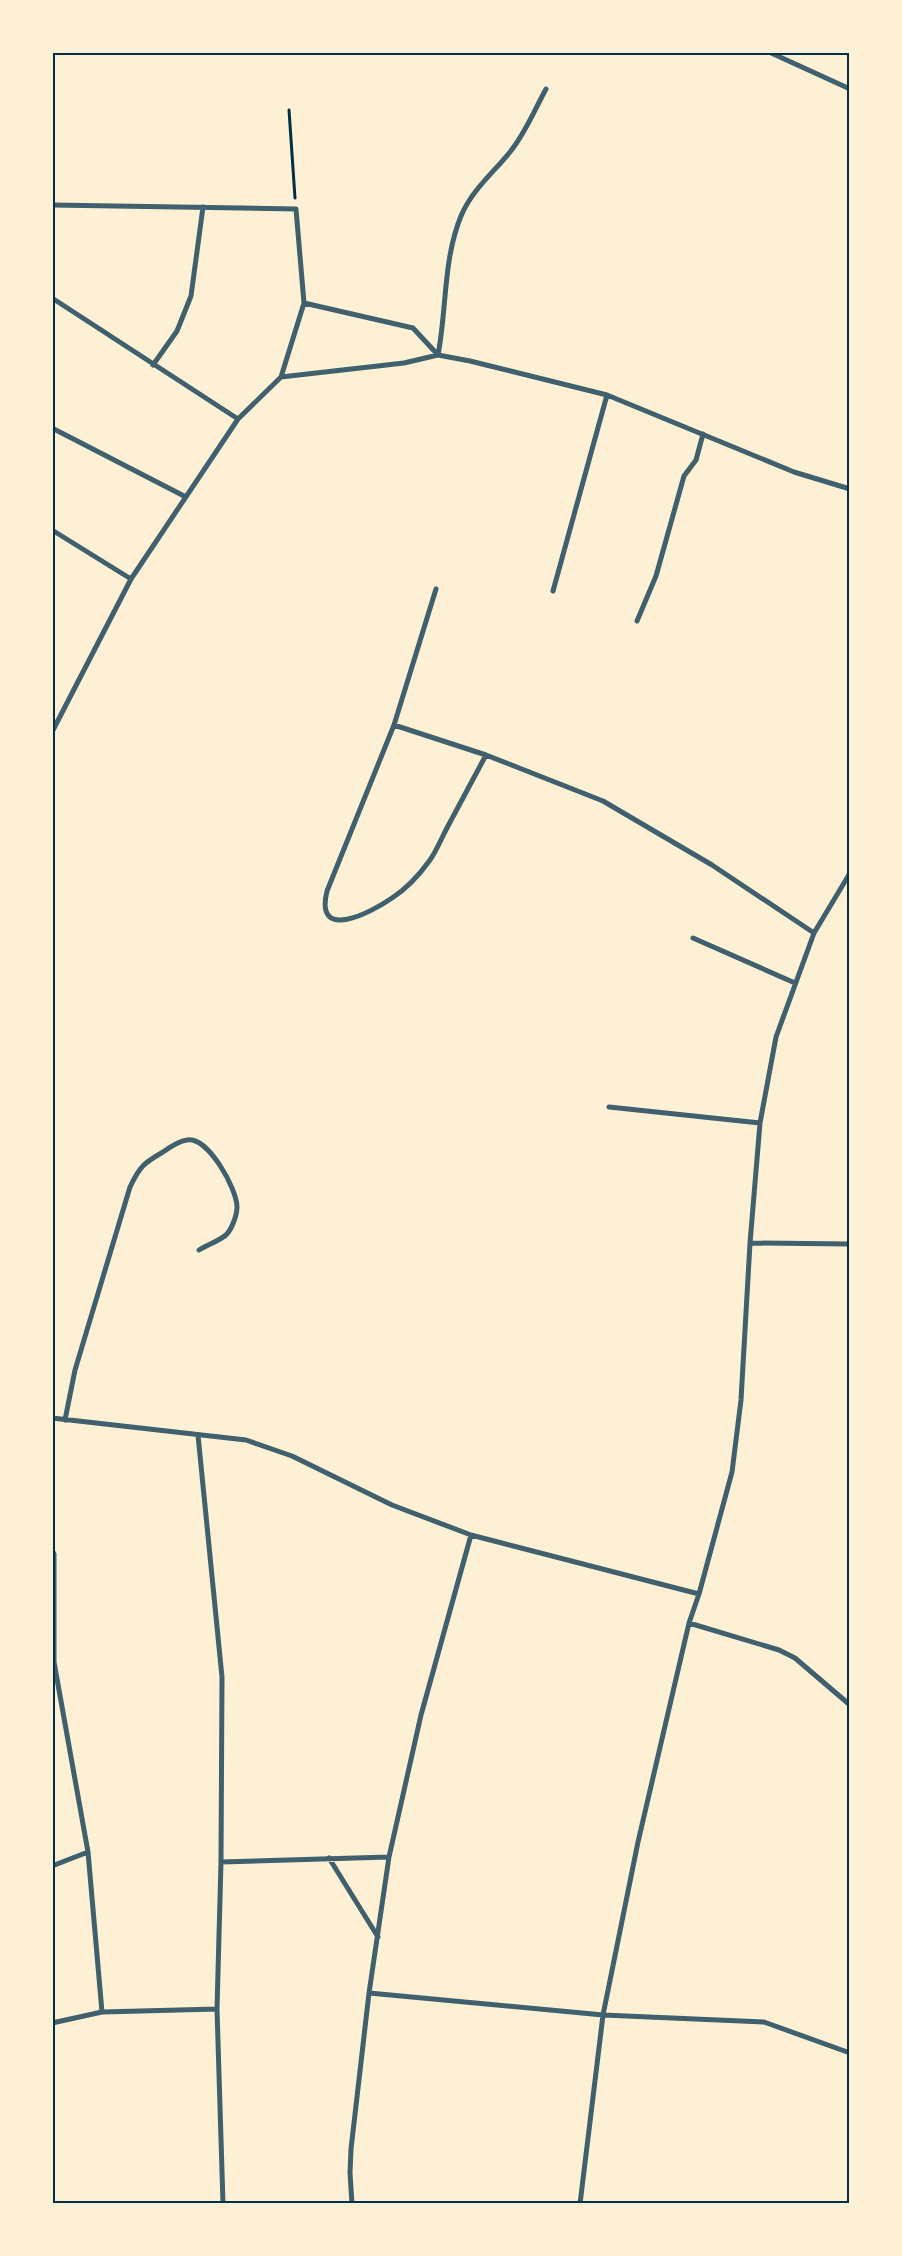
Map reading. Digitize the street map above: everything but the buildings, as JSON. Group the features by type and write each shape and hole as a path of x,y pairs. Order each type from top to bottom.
{"street":[{"path":"769,52 850,89"},
{"path":"438,355 446,277 461,216 474,192 511,151 546,89"},
{"path":"52,205 296,209 304,303 280,377 238,419 131,579 52,732"},
{"path":"153,365 177,331 190,296 203,207"},
{"path":"52,298 238,419"},
{"path":"304,303 413,328 438,355"},
{"path":"280,377 404,363 438,355 470,361 607,395 794,472 850,489"},
{"path":"553,591 607,395"},
{"path":"52,428 186,497"},
{"path":"637,621 656,576 684,476 696,460 703,434"},
{"path":"52,530 131,579"},
{"path":"436,589 394,725 327,890 325,908 329,916 336,920 346,921 357,917 393,898 411,882 430,860 486,755"},
{"path":"394,725 486,755 603,801 712,865 814,933"},
{"path":"580,2204 603,2015 638,1842 689,1623 699,1594 732,1472 741,1400 750,1243 760,1123 776,1038 814,933 850,873"},
{"path":"693,938 795,983"},
{"path":"609,1107 760,1123"},
{"path":"65,1420 75,1370 130,1187 138,1168 173,1146 188,1140 196,1141 206,1147 229,1181 237,1206 234,1222 226,1234 199,1250"},
{"path":"750,1243 850,1244"},
{"path":"52,1418 246,1440 292,1456 392,1505 471,1535 699,1594"},
{"path":"198,1436 222,1677 221,1862 216,2009 223,2204"},
{"path":"352,2204 351,2149 389,1857 421,1715 471,1535"},
{"path":"52,1550 54,1554 53,1663 88,1852 102,2012"},
{"path":"689,1623 779,1650 795,1658 850,1705"},
{"path":"52,1866 88,1852"},
{"path":"221,1862 389,1857"},
{"path":"329,1858 378,1937"},
{"path":"370,1993 603,2015 764,2022 850,2053"},
{"path":"52,2023 102,2012 216,2009"}],"path":[{"path":"288,110 296,209"}]}
